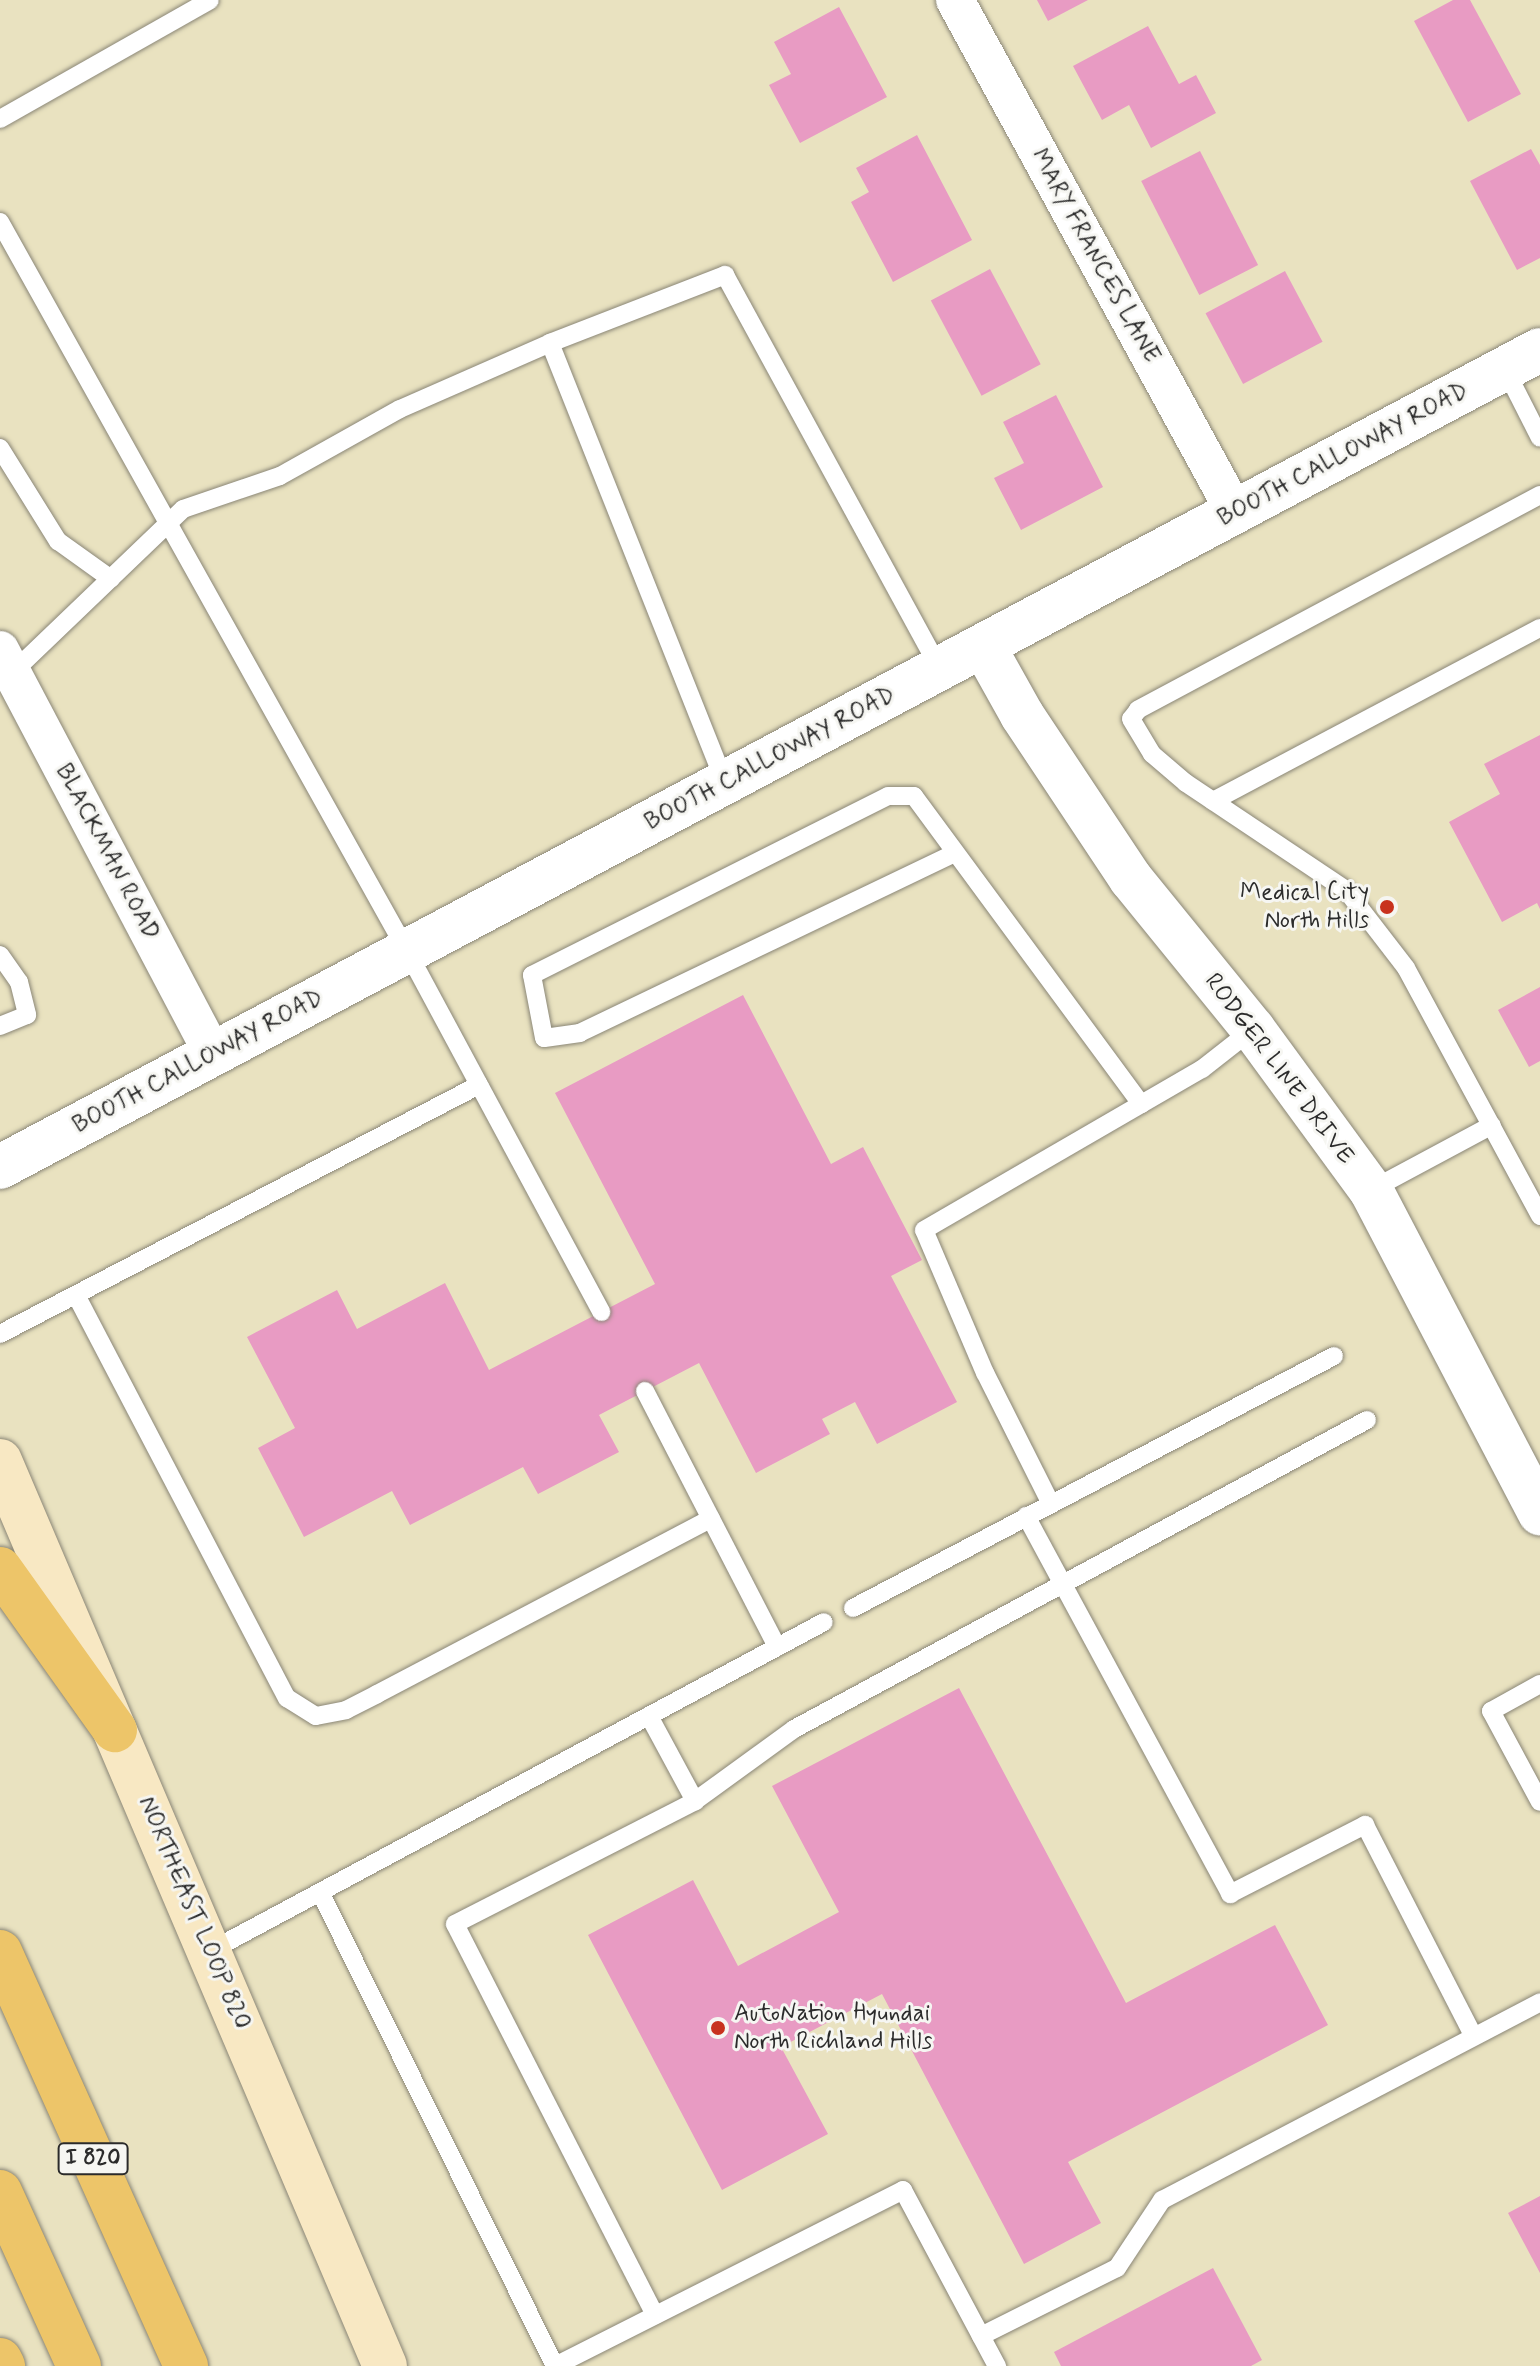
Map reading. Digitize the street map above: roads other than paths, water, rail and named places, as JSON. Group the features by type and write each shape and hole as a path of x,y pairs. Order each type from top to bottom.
{"highway":[{"path":"0,1569 115,1730"},
{"name":"I 820","path":"0,1952 186,2366"},
{"path":"0,2192 79,2366"},
{"path":"0,2360 3,2366"}],"main road":[{"name":"NORTHEAST LOOP 820","path":"0,1461 212,1950 385,2366"}],"street":[{"name":"MARY FRANCES LANE","path":"955,0 1235,512"},
{"name":"BOOTH CALLOWAY ROAD","path":"0,1167 1523,359"},
{"name":"RODGER LINE DRIVE","path":"984,647 1022,715 1131,879 1253,1029 1371,1190 1540,1513"},
{"name":"BLACKMAN ROAD","path":"6,661 213,1054"}],"lane":[{"path":"0,119 210,0"},
{"path":"0,222 407,951 601,1312"},
{"path":"6,661 111,579 183,509 280,476 400,409 550,343 725,275 940,669"},
{"path":"550,343 725,782"},
{"path":"1523,359 1540,438"},
{"path":"0,448 58,541 111,579"},
{"path":"1540,495 1138,710 1131,719 1152,754 1213,801 1346,890 1406,968 1540,1216"},
{"path":"1213,801 1540,628"},
{"path":"955,853 580,1033 544,1038 532,975 888,796 914,796 1141,1104"},
{"path":"0,955 19,982 27,1015 0,1026"},
{"path":"1050,1502 985,1373 924,1230 1202,1069 1253,1029"},
{"path":"0,1334 479,1085"},
{"path":"1371,1190 1492,1125"},
{"path":"76,1295 287,1698 316,1716 366,1699 711,1519"},
{"path":"853,1608 1050,1502 1334,1356"},
{"path":"645,1391 777,1647"},
{"path":"655,2315 455,1924 695,1801 794,1729 1062,1581 1367,1420"},
{"path":"1026,1516 1230,1894 1365,1825 1473,2035"},
{"path":"212,1950 824,1622"},
{"path":"1540,1684 1491,1711 1540,1802"},
{"path":"649,1716 695,1801"},
{"path":"320,1892 555,2366 903,2190 997,2366"},
{"path":"981,2336 1117,2268 1162,2200 1540,2002"}],"place":[{"name":"Medical City North Hills","path":"1387,907"},
{"name":"AutoNation Hyundai North Richland Hills","path":"718,2028"}]}
